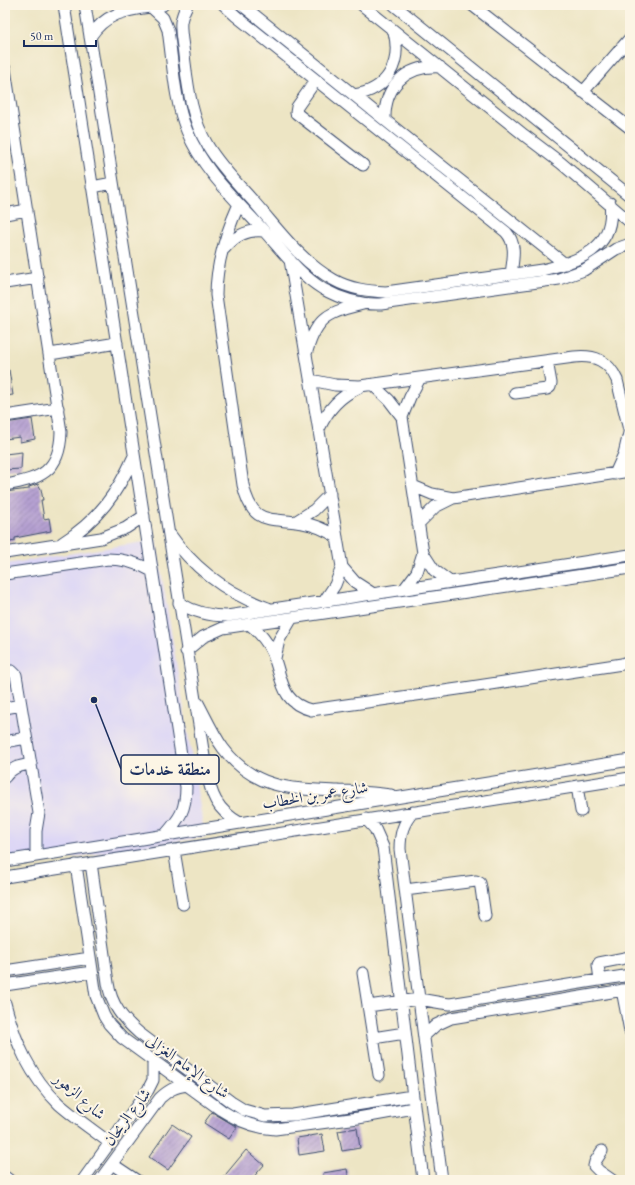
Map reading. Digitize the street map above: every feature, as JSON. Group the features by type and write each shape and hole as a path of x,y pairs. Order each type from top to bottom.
{"street":[{"path":"64,5 186,787 186,801 183,812 177,822 165,835"},
{"path":"85,5 186,651 206,769 212,796 229,818 240,823"},
{"path":"90,37 100,24 114,15 121,12 163,5"},
{"path":"187,5 182,18 181,29 188,88 193,111 207,145 230,175 304,258 320,272 334,280 350,287 370,291 386,292 542,270 565,264 586,255 597,246 610,222 610,203"},
{"path":"224,5 506,232 510,237 514,248 511,274"},
{"path":"242,5 565,264"},
{"path":"362,5 394,32 561,163 610,203 630,222"},
{"path":"394,5 571,150 630,196"},
{"path":"472,5 630,128"},
{"path":"151,7 163,18 168,30 178,100 187,131 196,152 221,184 299,270 322,288 344,298 366,304"},
{"path":"354,95 369,91 382,83 389,74 396,59 397,43 394,32"},
{"path":"583,92 630,38"},
{"path":"290,59 297,49"},
{"path":"385,120 386,105 391,90 402,78 412,72 424,68 440,67"},
{"path":"5,69 62,432 61,446 56,460 47,471 35,478 5,485"},
{"path":"316,80 297,106 296,113 363,165"},
{"path":"382,83 391,90"},
{"path":"561,163 571,150"},
{"path":"430,171 437,162"},
{"path":"221,184 230,175"},
{"path":"92,187 113,183"},
{"path":"239,204 230,225 222,251 217,276 216,304 246,498 256,514 265,518 274,521 313,525 337,537"},
{"path":"5,214 27,210"},
{"path":"222,251 241,234 251,231 264,231"},
{"path":"306,353 318,324 325,317 339,311 366,304 400,302 559,279 584,270 616,249 630,244"},
{"path":"290,260 342,567 355,582 372,594"},
{"path":"5,283 38,278"},
{"path":"399,290 400,302"},
{"path":"50,354 117,343"},
{"path":"311,380 335,385 373,385 547,360 590,356 603,361 613,371 617,380 629,433 624,454 615,474"},
{"path":"515,394 547,389 550,387 551,383 547,360"},
{"path":"402,417 420,378"},
{"path":"373,385 389,400 402,417 423,553 434,570 450,582"},
{"path":"319,429 335,403 360,386"},
{"path":"5,416 58,408"},
{"path":"59,545 78,532 99,514 119,486 134,456"},
{"path":"418,524 435,507 453,498 630,471"},
{"path":"413,486 432,494 453,498"},
{"path":"295,522 314,510 330,494"},
{"path":"5,553 101,538 114,534 144,516"},
{"path":"167,530 190,560 209,577 235,594 270,609"},
{"path":"405,588 416,572 423,553"},
{"path":"179,603 197,612 217,616 227,616 630,554"},
{"path":"5,574 108,559 120,559 131,562 152,571"},
{"path":"325,600 335,584 342,567"},
{"path":"186,651 203,637 224,628 626,568 630,577"},
{"path":"513,572 515,585"},
{"path":"275,658 279,640 292,618"},
{"path":"249,624 264,638 275,658 278,673 288,697 302,708 311,710 458,690 622,664 630,661"},
{"path":"5,672 12,671 16,675 31,764 39,813 36,831 36,856"},
{"path":"193,693 224,749 235,762 263,780 279,786 296,789 361,792 405,797"},
{"path":"5,708 21,705"},
{"path":"5,744 26,738"},
{"name":"شارع عمر بن الخطاب","path":"5,861 630,760"},
{"path":"5,777 16,767 31,764"},
{"name":"شارع عمر بن الخطاب","path":"5,877 630,778"},
{"path":"505,781 508,797"},
{"path":"577,786 581,810"},
{"path":"413,812 406,819 400,842 442,1180"},
{"path":"366,819 375,829 383,847 423,1180"},
{"path":"146,838 143,843 143,848 148,854"},
{"path":"115,843 119,846 122,853 118,859"},
{"path":"174,850 183,904"},
{"name":"شارع الإمام الغزالى","path":"91,863 108,983 111,996 117,1009 126,1021 139,1033 231,1102 251,1113 275,1116 294,1115 412,1096"},
{"name":"شارع الإمام الغزالى","path":"76,866 92,972 98,1001 109,1024 122,1038 221,1110 237,1120 255,1126 265,1128 286,1128 414,1108"},
{"path":"405,890 476,881 480,883 485,916"},
{"path":"5,971 90,958"},
{"path":"600,980 599,963 630,958"},
{"path":"5,985 92,972"},
{"path":"363,973 380,1075"},
{"path":"368,1006 419,999 450,1004 630,975"},
{"path":"424,1036 436,1024 451,1018 626,990 630,1031"},
{"path":"527,992 529,1005"},
{"name":"شارع الزهور","path":"5,1004 10,1023 20,1049 41,1084 66,1109 110,1143"},
{"path":"373,1038 405,1033"},
{"name":"شارع الريحان","path":"83,1180 151,1085 154,1074 153,1061"},
{"name":"شارع الريحان","path":"100,1180 160,1098 174,1088 187,1085"},
{"path":"602,1151 594,1166 612,1180"},
{"path":"112,1164 136,1180"},
{"path":"5,1177 9,1180"}],"shaded area":[{"path":"156,540 205,837 5,868 5,564"}],"building":[{"path":"5,370 9,370 13,395 5,396"},
{"path":"32,419 35,439 20,442 20,437 5,439 5,423"},
{"path":"22,452 21,469 5,470 5,454"},
{"path":"38,484 41,489 43,500 41,500 44,519 49,518 51,531 15,538 15,541 5,543 5,492 29,489 29,487"},
{"path":"212,1112 237,1127 229,1139 204,1123"},
{"path":"172,1124 191,1137 168,1170 149,1157"},
{"path":"357,1128 360,1148 342,1151 338,1131"},
{"path":"322,1134 325,1151 299,1155 297,1138"},
{"path":"246,1150 264,1165 251,1180 221,1180"},
{"path":"347,1169 349,1180 324,1180 323,1173"}],"place":[{"name":"منطقة خدمات","path":"94,700"}]}
